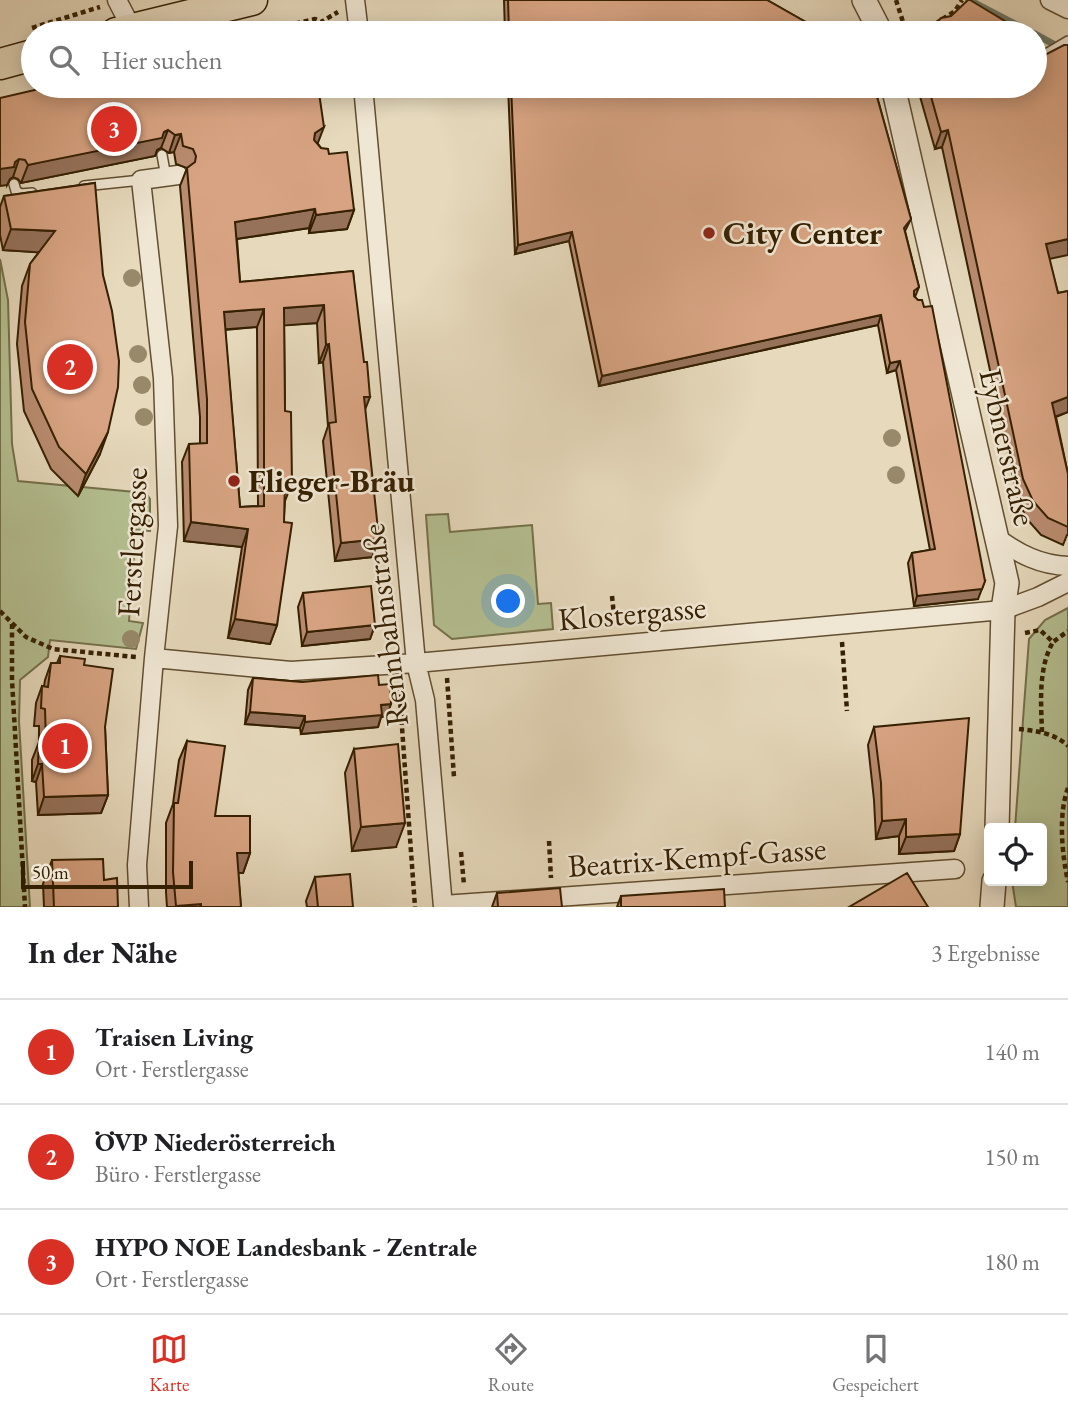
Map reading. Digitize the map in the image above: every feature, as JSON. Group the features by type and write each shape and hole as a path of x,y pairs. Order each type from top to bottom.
{"main road":[{"path":"165,21 252,0"},
{"path":"0,64 21,48"}],"street":[{"path":"355,0 358,21"},
{"path":"864,0 875,21"},
{"path":"1050,0 1068,9"},
{"path":"117,1 122,21"},
{"name":"Rennbahnstraße","path":"363,98 362,150 407,663 425,700 443,906"},
{"name":"Eybnerstraße","path":"895,98 935,299 1007,583 1003,610 997,823"},
{"path":"141,180 172,176"},
{"name":"Ferstlergasse","path":"139,907 137,865 168,526 163,378 141,180"},
{"path":"997,538 1023,556 1052,566 1068,566"},
{"name":"Klostergasse","path":"154,658 291,671 446,660 1003,610 1068,582"},
{"name":"Beatrix-Kempf-Gasse","path":"443,906 955,869"},
{"path":"992,907 993,886"}],"lane":[{"path":"1047,53 1068,41"},
{"path":"162,155 172,176"},
{"path":"70,188 141,180"},
{"path":"14,184 16,191 21,194 39,192"}],"path":[{"path":"895,0 902,21"},
{"path":"940,21 955,11 962,0"},
{"path":"75,21 117,1"},
{"path":"306,21 315,19"},
{"path":"612,596 617,644"},
{"path":"0,611 26,637 53,649 154,658"},
{"path":"12,624 12,680 25,907"},
{"path":"841,624 847,711"},
{"path":"1003,636 1040,631 1053,642"},
{"path":"1042,732 1045,656 1053,642 1068,631"},
{"path":"446,660 454,780"},
{"path":"407,663 415,907"},
{"path":"1000,728 1042,732 1063,740 1068,746"},
{"path":"1068,788 1065,797 1062,854 1068,882"},
{"path":"548,841 552,897"},
{"path":"460,849 466,904"}],"green space":[{"path":"0,259 8,300 12,444 18,481 146,493 150,499 150,531 136,530 129,621 143,623 136,649 50,640 48,657 20,680 19,721 30,907 0,907"},
{"path":"448,514 450,532 532,525 538,604 551,603 553,629 452,639 434,625 426,515"},
{"path":"1068,608 1068,907 1016,907 1013,886 1047,886 1047,823 1015,823 1029,639 1045,620"}],"building":[{"path":"508,0 767,0 804,21 509,21"},
{"path":"970,0 1005,21 938,21 951,16"},
{"path":"1068,45 1068,239 1046,244 1058,293 1068,291 1068,397 1052,403 1068,474 1068,527 1048,518 1033,501 1023,479 948,130 941,132 931,98 1047,98 1047,54"},
{"path":"21,93 21,98 320,98 324,127 315,133 314,140 321,148 328,149 329,154 347,152 354,210 316,215 315,209 235,222 240,282 353,271 364,362 367,362 370,397 364,397 379,539 341,543 329,423 336,422 324,305 284,308 285,411 291,412 292,483 285,482 284,522 292,523 277,625 235,619 248,529 191,522 189,444 207,443 207,399 187,168 195,162 193,149 183,146 181,134 175,135 168,130 162,138 28,165 25,160 19,159 14,167 0,169 0,98","holes":["264,309 264,506 240,507 224,312"]},
{"name":"City Center","path":"512,98 877,98 911,219 904,228 919,287 914,291 914,296 922,300 924,307 932,306 985,581 982,589 917,596 912,553 935,549 900,361 890,363 881,315 602,376 572,232 518,245"},
{"path":"95,183 103,275 112,311 119,361 118,387 108,432 86,474 59,447 32,389 25,322 30,264 55,231 11,229 4,196"},
{"path":"371,586 375,625 307,632 303,593"},
{"path":"60,656 85,659 84,665 113,669 105,727 108,795 44,797 42,764 38,764 39,742 46,742 45,709 41,708 42,686 48,687 51,663 60,663"},
{"path":"378,675 379,685 390,684 391,704 381,705 382,715 305,722 305,716 250,712 253,678 302,682"},
{"path":"969,718 960,834 906,837 906,819 882,821 881,783 874,727"},
{"path":"187,741 225,746 215,816 250,816 250,853 237,853 241,907 201,907 201,904 176,906 173,872 174,803 178,803"},
{"path":"398,744 405,823 361,827 354,749"},
{"path":"103,859 104,880 117,878 118,907 54,907 52,860"},
{"path":"907,873 928,907 849,907"},
{"path":"350,874 353,907 318,907 315,877"},
{"path":"560,888 562,907 498,907 497,893"},
{"path":"724,889 725,907 621,907 621,896"}],"waterway":[{"path":"969,0 1009,21"},
{"path":"1047,41 1068,52"}],"place":[{"name":"HYPO NOE Landesbank - Zentrale","path":"114,129"},
{"name":"City Center","path":"709,233"},
{"name":"ÖVP Niederösterreich","path":"70,367"},
{"name":"Flieger-Bräu","path":"234,481"},
{"name":"Traisen Living","path":"65,746"}]}
